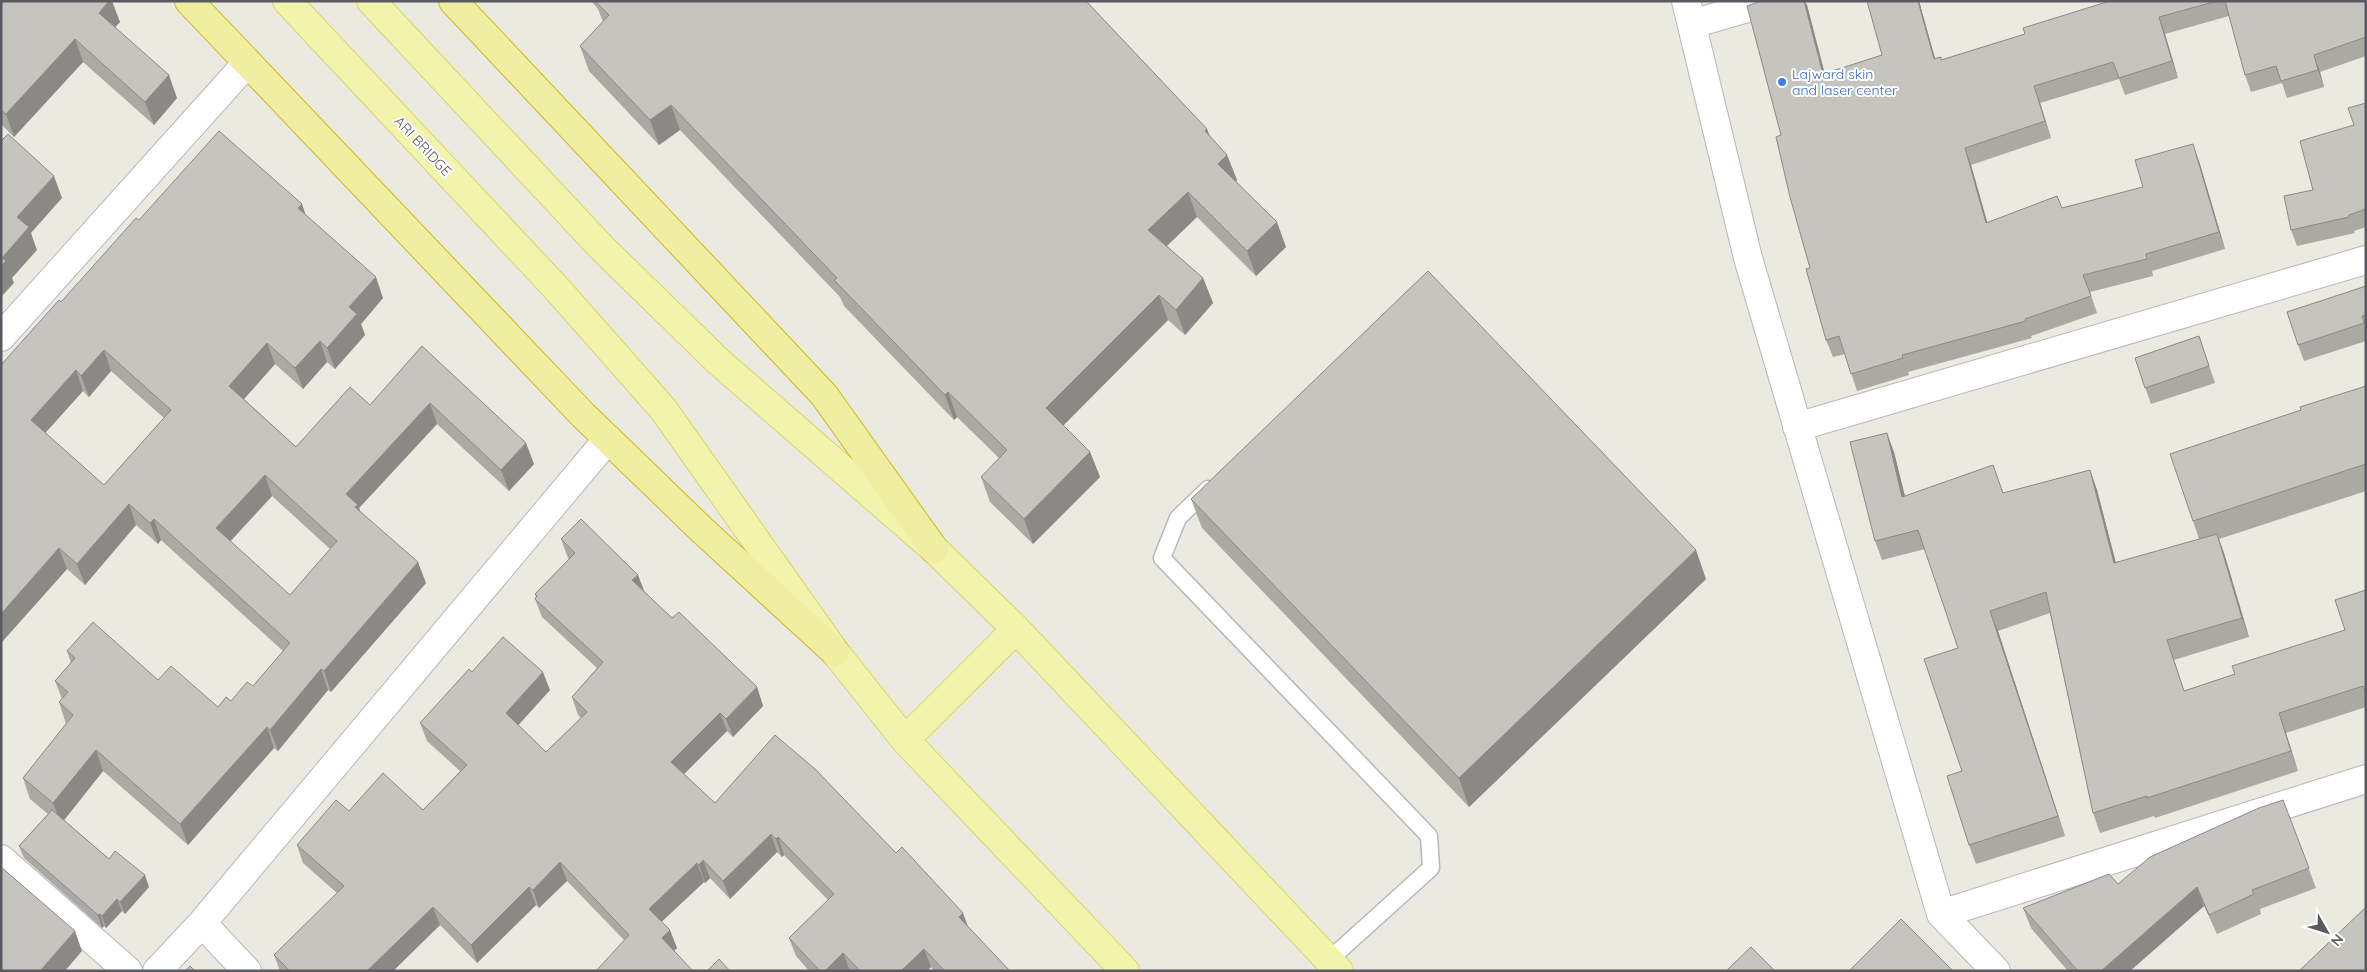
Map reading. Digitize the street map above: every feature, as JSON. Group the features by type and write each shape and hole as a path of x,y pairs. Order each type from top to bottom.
{"highway":[{"path":"189,1 608,439 702,530 835,652"},
{"path":"453,1 824,395 934,549"}],"main road":[{"name":"ARI BRIDGE","path":"287,1 558,290 663,409 835,652 905,740 1125,971"},
{"path":"371,1 602,248 719,362 934,549 1016,629 1334,966"},
{"path":"905,740 1016,629"}],"street":[{"path":"1771,1 1689,13 1748,258 1941,914 1996,971"},
{"path":"1,337 247,63"},
{"path":"1797,428 2366,260"},
{"path":"157,971 202,923 608,439"},
{"path":"1941,914 2366,779"},
{"path":"1,859 128,971"},
{"path":"202,923 247,971"}],"lane":[{"path":"1220,477 1178,518 1162,558 1429,836 1431,868 1334,966"}],"building":[{"path":"1,1 109,1 99,13 169,75 145,102 75,39 6,114 1,110"},
{"path":"597,1 1086,1 1207,129 1205,131 1227,155 1218,164 1277,222 1247,251 1188,192 1148,230 1203,278 1176,310 1159,295 1046,408 1090,452 1024,519 981,477 1007,450 948,392 945,395 834,280 837,278 671,105 650,120 580,46 609,15"},
{"path":"1761,1 1804,1 1823,74 1882,55 1867,1 1918,1 1934,59 1941,57 1941,60 2025,34 2023,28 2110,1 2217,1 2159,17 2172,61 2119,78 2113,62 2034,86 2045,121 1965,148 1986,223 2057,196 2062,208 2143,187 2135,160 2193,144 2219,232 2146,254 2147,259 2083,275 2091,296 2025,319 2026,321 1902,355 1903,358 1851,374 1839,336 1826,340 1806,269 1810,268 1790,197 1776,137 1781,135 1747,6"},
{"path":"2225,1 2366,1 2366,37 2314,55 2318,70 2281,81 2276,66 2245,75"},
{"path":"2366,103 2366,209 2349,215 2349,217 2291,230 2284,196 2313,190 2300,141 2354,125 2348,108"},
{"path":"219,131 302,204 298,208 376,277 349,307 357,314 327,348 320,341 295,368 267,343 229,386 296,447 350,387 370,405 422,346 526,443 501,470 430,403 346,494 358,505 355,507 418,562 324,671 321,669 270,730 267,727 180,824 96,750 53,803 23,778 73,715 59,702 68,692 55,681 75,658 67,651 93,622 158,680 171,666 218,707 226,697 231,701 247,682 253,686 290,643 154,519 150,523 129,504 77,564 59,548 1,614 1,365 59,300 61,302 136,218 139,220","holes":["104,350 171,410 104,485 31,420 76,370 81,376","265,475 337,541 290,595 216,528"]},
{"path":"8,134 54,176 17,217 29,227 2,258 6,261 1,266 1,141"},
{"path":"1428,271 1696,550 1459,778 1191,499"},
{"path":"2366,286 2366,315 2362,316 2364,323 2298,345 2287,312"},
{"path":"2199,336 2209,366 2145,388 2135,358"},
{"path":"2366,386 2366,464 2193,521 2170,454 2301,410 2300,407"},
{"path":"1887,433 1902,497 1993,465 2003,493 2090,470 2114,563 2217,534 2242,618 2167,640 2184,691 2235,674 2232,666 2345,630 2335,600 2366,590 2366,694 2363,686 2279,713 2291,751 2147,798 2147,796 2093,813 2046,592 1990,611 2058,816 1969,845 1947,776 1962,771 1924,659 1958,648 1918,530 1875,541 1850,442"},
{"path":"581,519 638,575 632,580 672,618 679,612 757,687 726,719 720,713 671,762 715,803 775,735 815,769 896,853 902,847 963,913 959,917 1010,971 945,971 924,949 901,971 860,971 843,953 825,971 820,971 789,938 834,894 778,837 776,839 771,834 723,881 703,860 699,865 697,863 649,909 670,930 662,938 693,971 596,971 629,935 560,862 533,890 529,887 471,945 433,907 367,971 290,971 274,955 344,886 297,845 336,800 349,811 383,773 423,810 467,765 420,723 469,669 472,672 503,637 543,672 506,713 546,752 587,712 572,697 603,662 535,599 537,596 535,594 575,553 561,539"},
{"path":"2283,800 2309,868 2252,890 2254,894 2209,915 2197,887 2101,971 2078,971 2023,908 2109,874 2118,884 2150,857 2259,808"},
{"path":"52,810 109,859 115,851 145,875 120,902 117,899 102,916 98,915 19,846"},
{"path":"1,867 75,931 40,971 1,971"},
{"path":"2366,907 2366,971 2299,971"},
{"path":"1901,919 1953,971 1849,971"},
{"path":"1751,947 1775,971 1726,971"},
{"path":"719,959 730,971 707,971"},
{"path":"190,966 195,971 185,971"}],"place":[{"name":"Lajward skin and laser center","path":"1782,82"}]}
